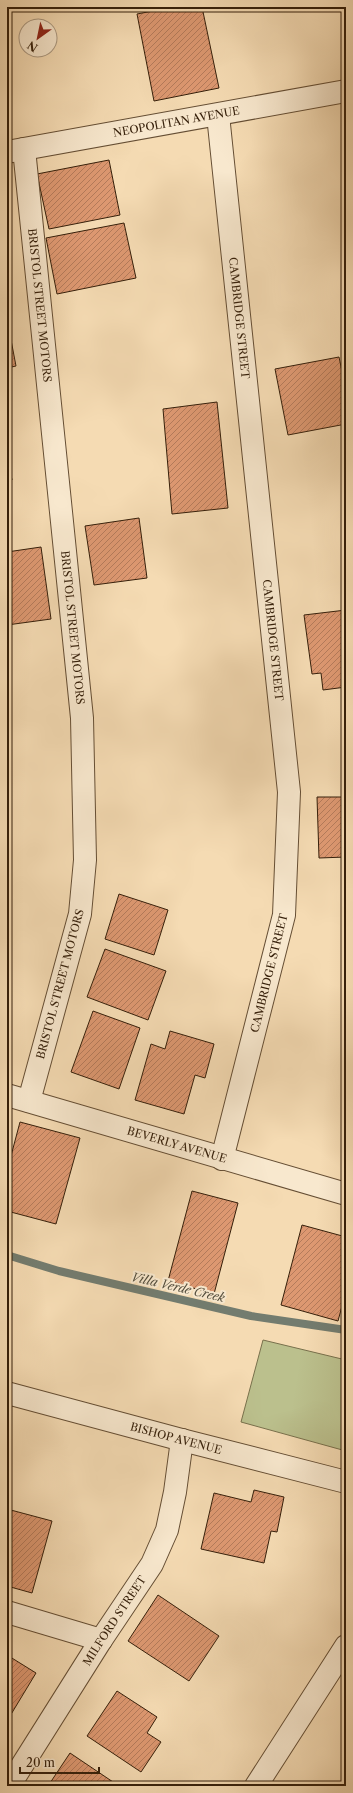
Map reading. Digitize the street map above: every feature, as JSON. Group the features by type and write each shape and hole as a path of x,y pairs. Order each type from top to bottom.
{"street":[{"name":"NEOPOLITAN AVENUE","path":"16,151 346,91"},
{"name":"CAMBRIDGE STREET","path":"218,115 289,792 284,916 222,1159"},
{"name":"BRISTOL STREET MOTORS","path":"16,151 82,718 85,860 80,914 28,1102"},
{"name":"BEVERLY AVENUE","path":"7,1095 346,1194"},
{"name":"BISHOP AVENUE","path":"7,1393 346,1482"},
{"name":"MILFORD STREET","path":"9,1786 101,1640 152,1564 167,1530 176,1492 182,1440"},
{"path":"7,1612 101,1640"},
{"path":"256,1786 343,1659"}],"green space":[{"path":"263,1340 346,1360 346,1451 241,1422"}],"building":[{"path":"174,7 202,7 219,88 154,101 137,14"},
{"path":"109,160 120,215 49,229 37,174"},
{"path":"124,223 136,278 57,294 46,238"},
{"path":"7,319 16,366 7,368"},
{"path":"339,357 346,391 346,424 288,435 275,369"},
{"path":"217,402 228,508 172,514 163,409"},
{"path":"7,454 12,480 7,481"},
{"path":"139,518 147,578 94,585 85,526"},
{"path":"41,547 51,619 7,625 7,552"},
{"path":"346,610 346,687 323,690 321,673 312,674 304,615"},
{"path":"317,797 346,797 346,857 319,858"},
{"path":"119,894 168,910 154,955 105,939"},
{"path":"105,949 166,971 148,1020 87,997"},
{"path":"93,1011 140,1028 119,1089 71,1072"},
{"path":"170,1031 214,1044 205,1078 195,1075 184,1114 135,1100 151,1044 165,1049"},
{"path":"20,1122 80,1138 56,1224 7,1211 7,1171"},
{"path":"192,1191 238,1203 214,1294 168,1281"},
{"path":"302,1225 346,1237 346,1291 338,1321 281,1305"},
{"path":"254,1490 284,1497 277,1532 271,1531 264,1563 201,1549 214,1493 251,1502"},
{"path":"7,1509 52,1521 32,1593 7,1586"},
{"path":"158,1595 219,1636 189,1681 128,1641"},
{"path":"7,1655 36,1673 7,1721"},
{"path":"117,1691 157,1717 147,1733 161,1742 141,1772 87,1736"},
{"path":"70,1753 119,1786 48,1786"}],"waterway":[{"name":"Villa Verde Creek","path":"7,1255 59,1271 251,1316 346,1330"}]}
